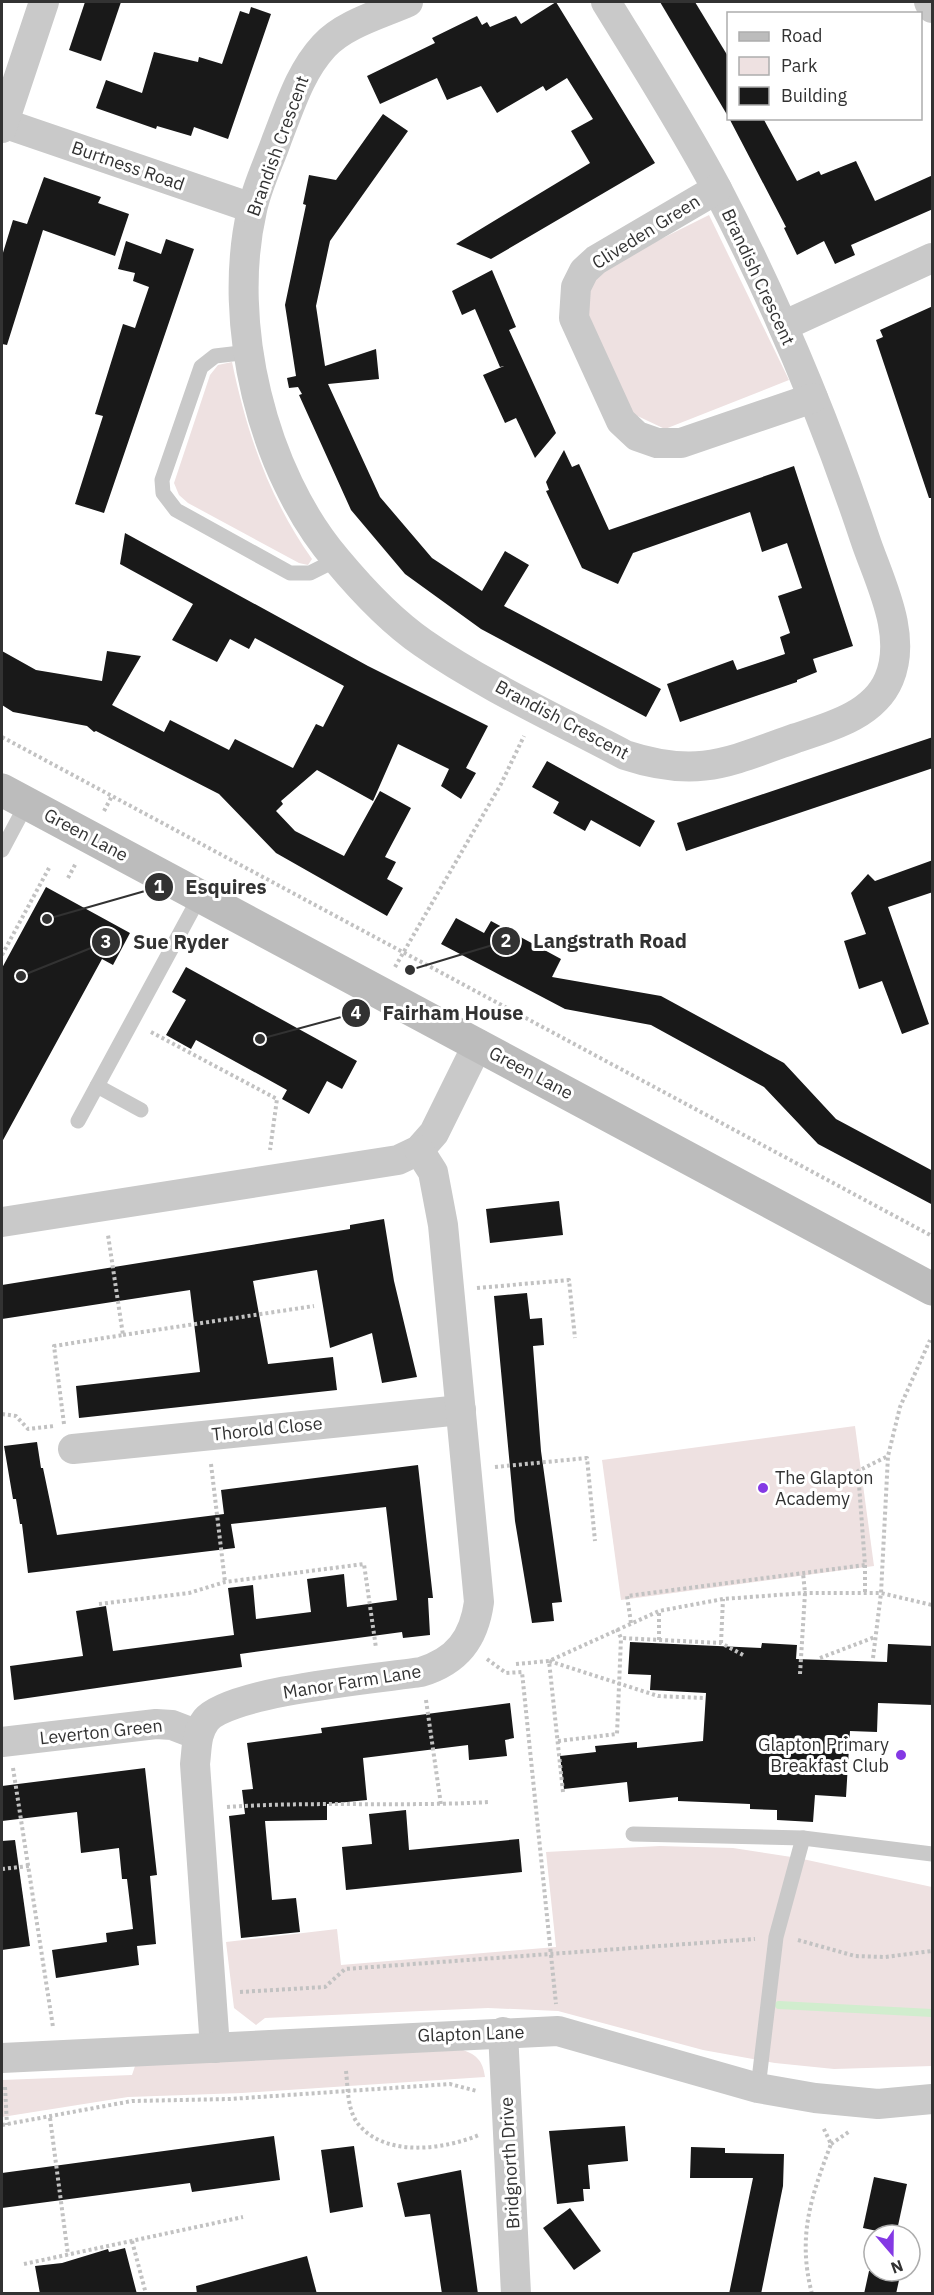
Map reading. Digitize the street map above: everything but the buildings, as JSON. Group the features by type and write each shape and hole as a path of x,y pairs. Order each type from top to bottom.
{"street":[{"path":"2,126 44,2"},
{"name":"Brandish Crescent","path":"408,2 349,28 326,44 307,66 252,208 246,245 245,272 249,352 260,410 279,464 296,503 336,560 372,597 423,643 625,755 657,766 686,768 718,765 842,723 872,703 889,680 896,649 892,620 835,450 783,326 717,189 606,2"},
{"path":"929,2 933,8"},
{"name":"Burtness Road","path":"2,126 252,208"},
{"name":"Cliveden Green","path":"717,189 596,260 584,271 576,287 574,318 621,421 637,436 657,443 681,443 813,398"},
{"path":"783,326 933,258"},
{"name":"Green Lane","path":"14,796 933,1289"},
{"path":"2,1222 398,1160 419,1150 434,1133 478,1044"},
{"name":"Manor Farm Lane","path":"198,1735 208,1718 230,1707 286,1691 422,1672 454,1657 466,1644 477,1618 479,1602 443,1225 433,1172 419,1150"},
{"name":"Thorold Close","path":"68,1437 207,1435 461,1410"},
{"name":"Leverton Green","path":"3,1742 156,1724 172,1725 198,1735"},
{"path":"198,1735 195,1764 215,2048"},
{"name":"Glapton Lane","path":"2,2058 558,2031 758,2088 815,2098 878,2104 933,2099"},
{"name":"Bridgnorth Drive","path":"503,2032 516,2294"}],"lane":[{"path":"249,352 215,356 201,367 162,480 163,493 176,510 290,573 310,573 336,560"},
{"path":"2,850 14,796"},
{"path":"78,1121 200,896"},
{"path":"97,1086 141,1110"},
{"path":"633,1834 802,1838 933,1854"},
{"path":"758,2088 776,1937 802,1838"}],"path":[{"path":"380,993 501,784 537,708"},
{"path":"2,737 933,1236"},
{"path":"2,955 50,868"},
{"path":"132,1022 277,1099 267,1181"},
{"path":"104,1206 123,1335"},
{"path":"450,1291 569,1280 575,1338"},
{"path":"2,1414 16,1416 28,1429 68,1437 54,1346 314,1306"},
{"path":"873,1658 881,1593 888,1456 900,1407 930,1340"},
{"path":"207,1435 225,1582"},
{"path":"865,1593 858,1472 888,1456"},
{"path":"467,1470 587,1458 595,1541"},
{"path":"99,1604 189,1593 225,1582 364,1564 381,1678"},
{"path":"631,1623 627,1596 865,1565"},
{"path":"800,1674 805,1593 803,1573"},
{"path":"516,1664 549,1661 659,1611 723,1599 805,1593 881,1593 933,1605"},
{"path":"722,1643 723,1599"},
{"path":"659,1611 659,1640"},
{"path":"558,1741 617,1734 621,1638 616,1629"},
{"path":"820,1658 875,1637"},
{"path":"621,1638 722,1643 745,1656"},
{"path":"466,1644 506,1673 522,1672 558,2031"},
{"path":"549,1661 658,1696 703,1698"},
{"path":"549,1661 563,1792"},
{"path":"422,1672 441,1805"},
{"path":"3,1742 11,1756 58,2055"},
{"path":"198,1809 262,1804 441,1805 490,1802"},
{"path":"2,1869 29,1866"},
{"path":"212,1994 326,1987 345,1969 786,1936 855,1956 885,1957 933,1951"},
{"path":"342,2040 351,2107 358,2125 371,2135 417,2149 446,2146 488,2132 508,2130"},
{"path":"2,2058 4,2125 132,2101 230,2099 450,2084 507,2099"},
{"path":"812,2294 805,2244 811,2198 831,2144 814,2108 815,2098"},
{"path":"50,2118 68,2255"},
{"path":"24,2264 243,2217"},
{"path":"132,2241 146,2294"}],"green space":[{"path":"709,215 789,380 665,429 629,412 576,308 593,273"},
{"path":"232,362 245,415 262,465 283,513 312,559 308,565 299,563 188,503 179,495 174,483 210,375 218,365"},
{"path":"855,1426 874,1566 621,1600 602,1460"},
{"path":"660,1846 733,1848 798,1858 932,1887 932,2066 834,2069 775,2063 703,2050 558,2011 488,2008 265,2018 256,2025 234,2008 226,1942 337,1929 341,1965 556,1947 546,1852"},
{"path":"463,2050 479,2059 485,2077 242,2093 128,2097 2,2117 2,2080 132,2075 136,2063"}],"waterway":[{"path":"779,2005 932,2013"}],"place":[{"name":"Esquires","path":"47,919"},
{"name":"Langstrath Road","path":"410,970"},
{"name":"Sue Ryder","path":"21,976"},
{"name":"Fairham House","path":"260,1039"},
{"name":"The Glapton Academy","path":"763,1488"},
{"name":"Glapton Primary Breakfast Club","path":"901,1755"}]}
